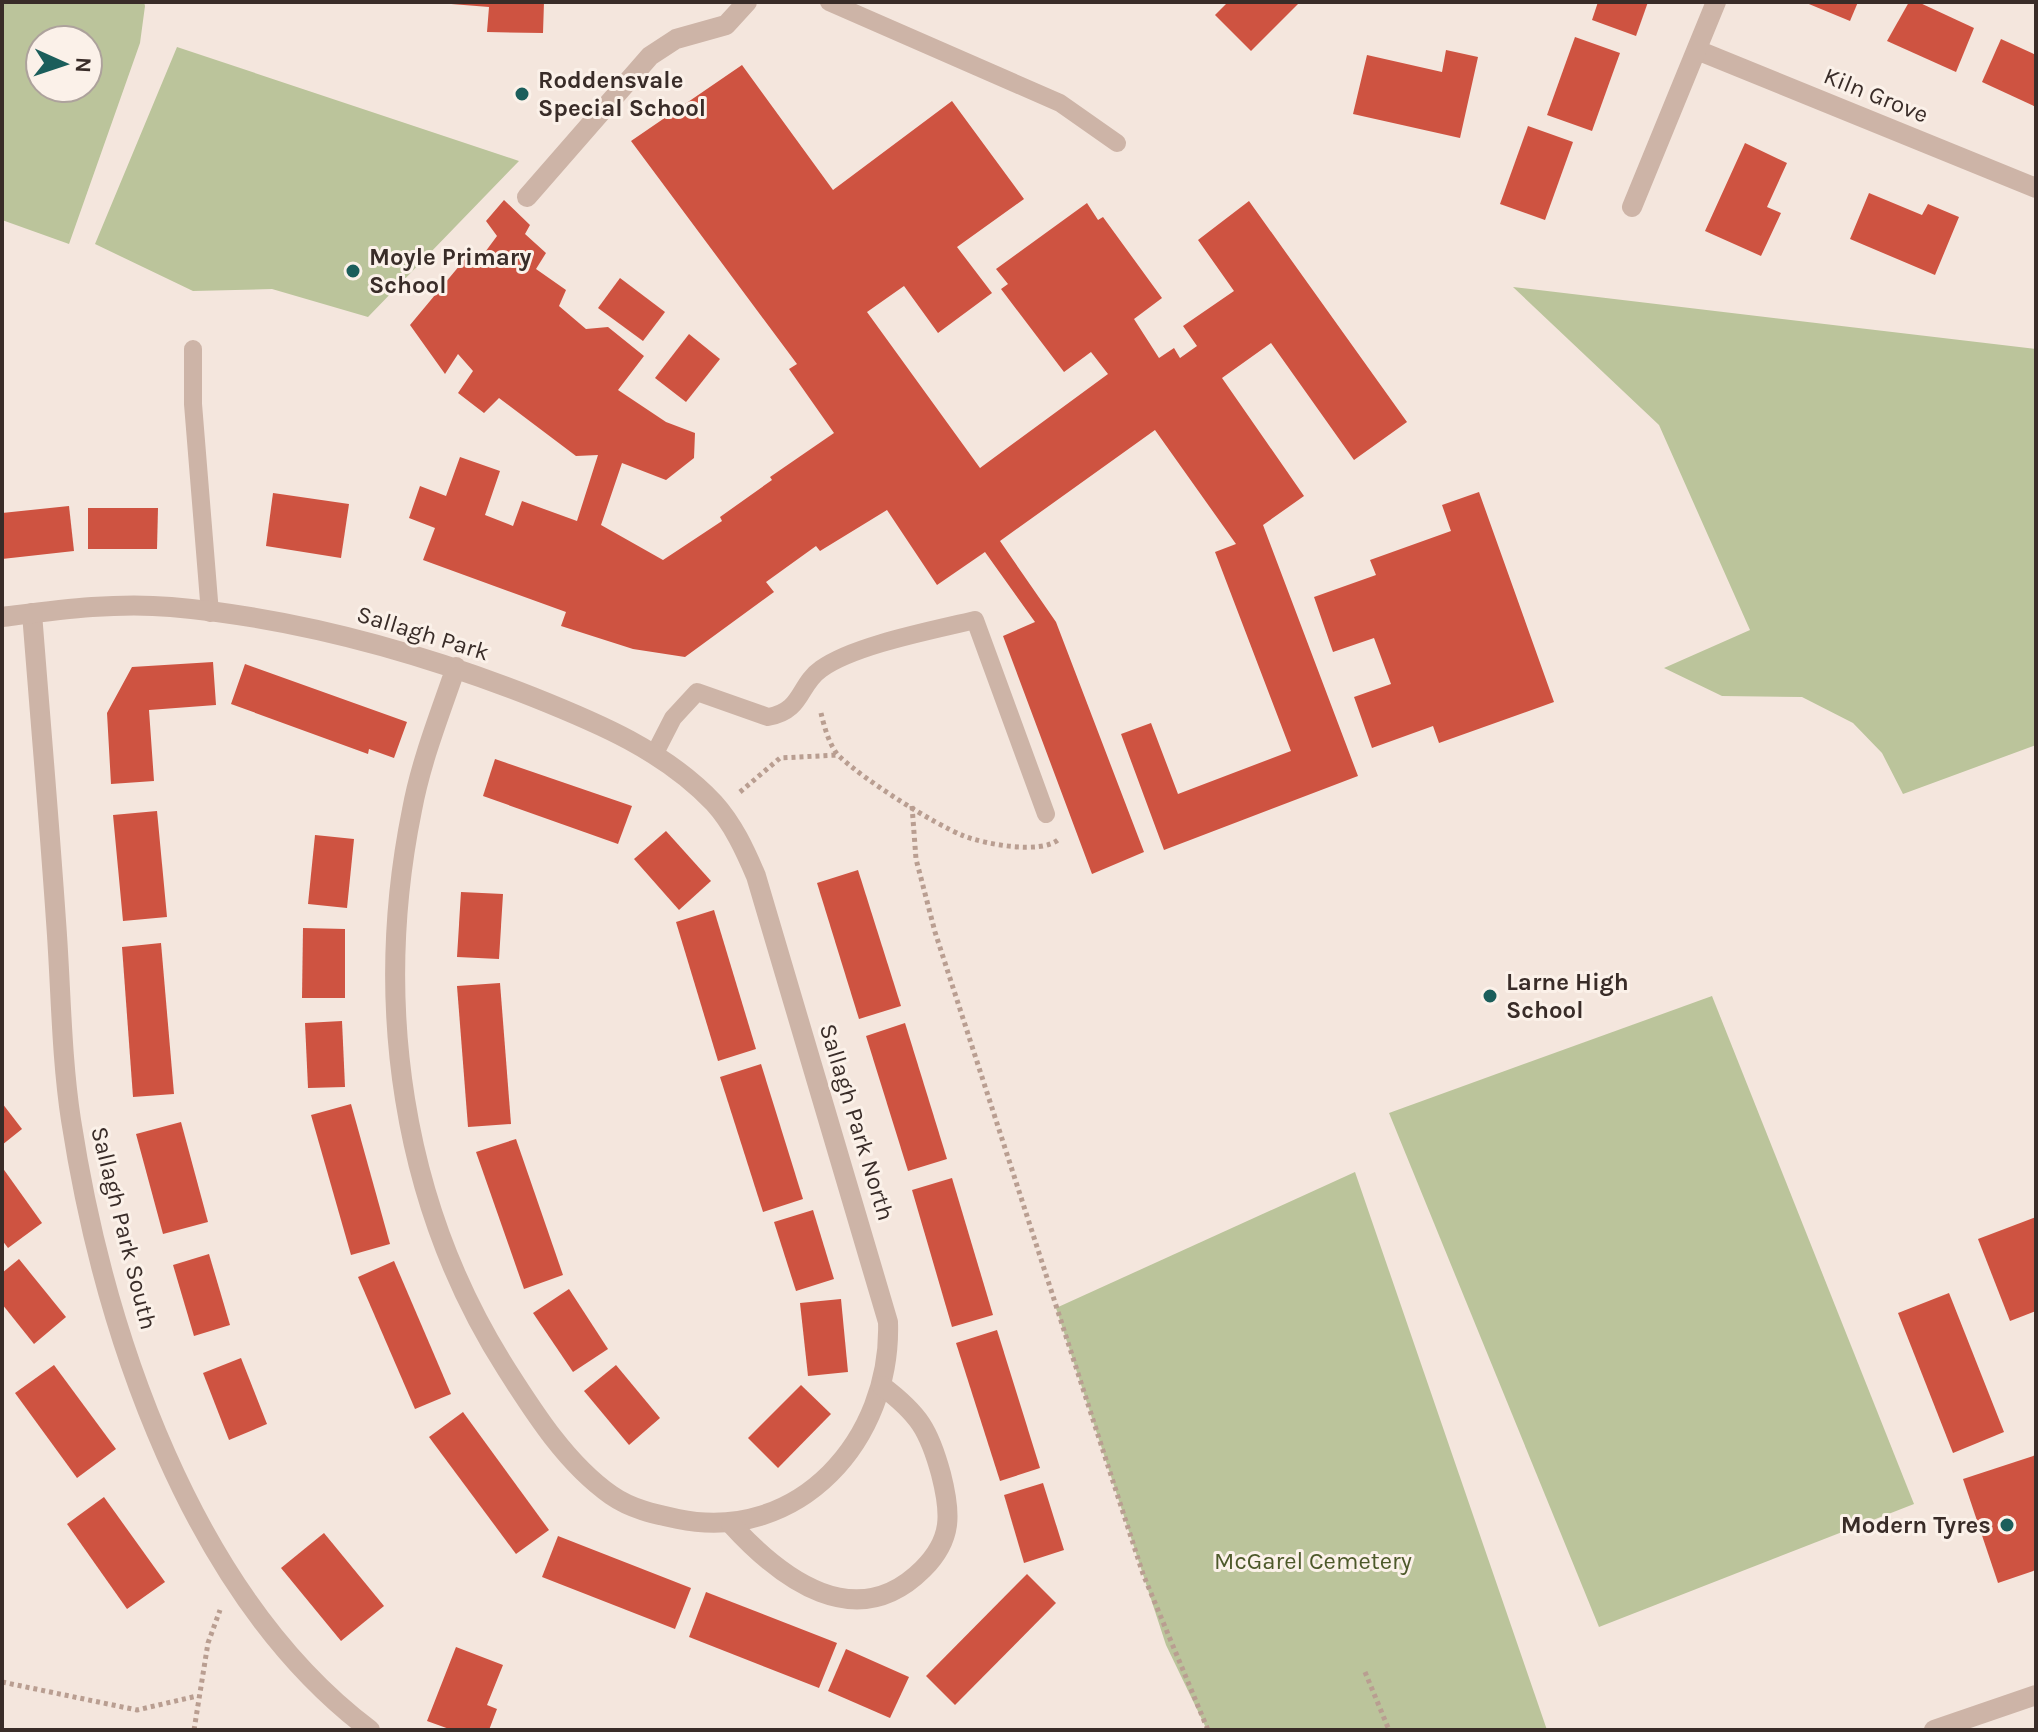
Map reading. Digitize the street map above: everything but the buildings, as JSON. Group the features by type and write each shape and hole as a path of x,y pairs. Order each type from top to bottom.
{"street":[{"path":"527,197 650,56 676,39 726,25 747,2"},
{"path":"1632,207 1716,2"},
{"name":"Kiln Grove","path":"1697,50 2036,188"},
{"name":"Sallagh Park","path":"2,617 112,605 210,613 392,646 456,667 591,721 654,755 721,811 736,833 756,876"},
{"name":"Sallagh Park South","path":"32,613 70,1117 89,1216 111,1297 167,1453 215,1551 304,1673 370,1730"},
{"path":"456,667 426,752 412,808 396,920 396,1039 402,1095 427,1194 472,1312 531,1408 565,1451 600,1487 631,1506 696,1523 731,1524 774,1511 828,1478 861,1432 882,1386 922,1423 934,1450 948,1501 946,1538 922,1571 889,1594 869,1599 839,1597 782,1574 731,1524"},
{"name":"Sallagh Park North","path":"756,876 885,1307 888,1342 882,1386"},
{"path":"1934,1730 2036,1695"}],"lane":[{"path":"829,2 1060,103 1117,143"},
{"path":"193,349 210,613"},
{"path":"654,755 673,718 697,692 768,717 791,709 820,669 859,652 975,620 1046,814"}],"path":[{"path":"805,690 817,697 823,725 838,755 912,806 964,836 1000,845 1046,845 1054,844 1063,835"},
{"path":"721,811 757,775 780,758 838,755"},
{"path":"912,806 916,859 935,932 1143,1574 1208,1730"},
{"path":"194,1730 197,1696 208,1643 220,1611"},
{"path":"1365,1672 1389,1730"},
{"path":"2,1682 137,1710 197,1696"}],"green space":[{"path":"2,2 144,2 140,43 69,244 2,220"},
{"path":"177,47 519,161 368,317 272,289 193,291 95,244"},
{"path":"1513,287 2036,349 2036,745 1903,794 1882,753 1853,723 1802,697 1722,696 1664,668 1750,630 1659,425"},
{"path":"1712,996 1914,1504 1599,1627 1389,1113"},
{"name":"McGarel Cemetery","path":"1355,1172 1547,1730 1207,1730 1166,1645 1056,1308"}],"place":[{"name":"Roddensvale Special School","path":"522,94"},
{"name":"Moyle Primary School","path":"353,271"},
{"name":"Larne High School","path":"1490,996"},
{"name":"Modern Tyres","path":"2007,1525"}]}
